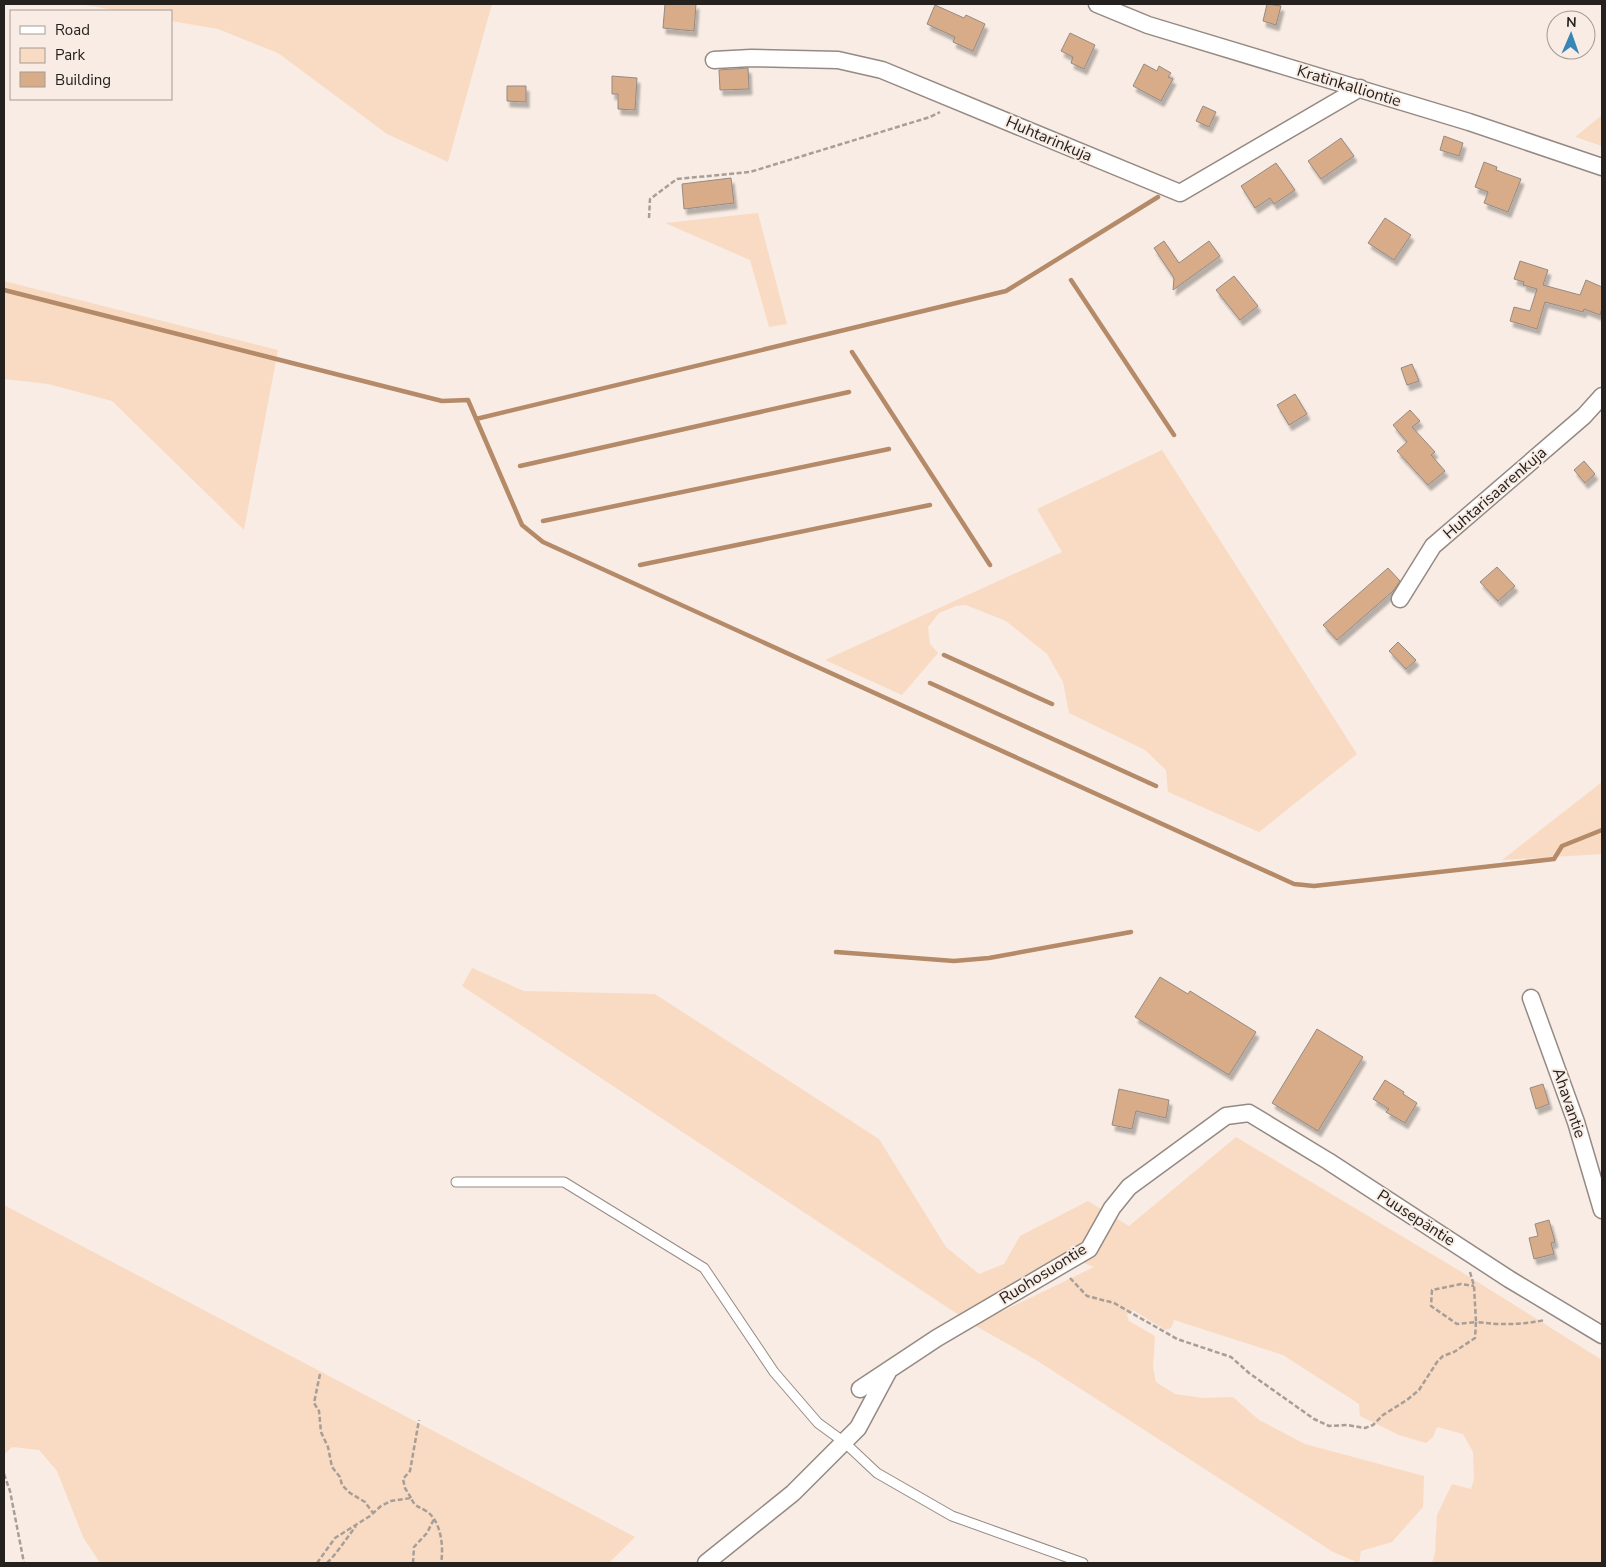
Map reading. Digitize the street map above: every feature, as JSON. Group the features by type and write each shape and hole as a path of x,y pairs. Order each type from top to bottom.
{"street":[{"name":"Kratinkalliontie","path":"1097,4 1148,25 1469,122 1602,167"},
{"name":"Huhtarinkuja","path":"714,60 751,58 838,60 882,70 1180,193 1360,88"},
{"name":"Huhtarisaarenkuja","path":"1400,599 1433,546 1584,416 1602,396"},
{"name":"Ahavantie","path":"1531,998 1576,1122 1602,1210"},
{"name":"Puusepäntie","path":"1226,1116 1249,1113 1328,1161 1509,1279 1602,1335"},
{"name":"Ruohosuontie","path":"860,1389 936,1338 1089,1249 1112,1208 1128,1187 1226,1116"},
{"path":"706,1563 794,1493 858,1428 888,1370"}],"lane":[{"path":"456,1182 564,1182 704,1268 774,1372 818,1424 844,1442 877,1473 952,1516 1083,1563"}],"path":[{"path":"649,218 650,199 677,178 750,172 930,117 949,107 964,104"},
{"path":"1058,1267 1087,1296 1114,1303 1177,1339 1231,1356 1248,1374 1314,1419 1329,1426 1347,1425 1364,1428 1374,1425 1383,1415 1408,1400 1419,1390 1437,1362 1475,1338 1474,1286 1463,1249"},
{"path":"1474,1286 1461,1284 1432,1290 1431,1306 1457,1324 1476,1322 1523,1324 1544,1320 1565,1312"},
{"path":"320,1374 314,1403 319,1411 321,1432 328,1448 332,1467 340,1478 343,1488 365,1502 372,1513"},
{"path":"419,1420 410,1471 404,1479 405,1488 415,1505 425,1510 434,1519 439,1530 442,1546 441,1563"},
{"path":"4,1474 10,1491 24,1563"},
{"path":"317,1563 335,1538 357,1525 381,1506 391,1501 411,1498"},
{"path":"413,1563 414,1547 427,1533 434,1519"},
{"path":"327,1563 335,1557 357,1525"}],"green space":[{"path":"79,4 492,4 448,162 387,134 278,53 218,29 172,21 172,10 114,10"},
{"path":"1602,115 1602,146 1575,137"},
{"path":"758,213 787,324 769,327 750,260 665,223"},
{"path":"4,281 278,350 244,530 112,401 48,384 4,379"},
{"path":"1162,450 1357,754 1259,832 1168,792 1166,770 1145,750 1069,713 1063,682 1047,654 1006,621 966,605 956,606 939,613 928,627 930,644 938,653 902,695 825,660 1062,552 1037,509"},
{"path":"1602,782 1602,854 1502,860"},
{"path":"472,968 524,991 655,994 879,1139 946,1247 979,1274 1004,1264 1020,1236 1088,1201 1129,1226 1236,1137 1460,1271 1602,1360 1602,1563 1432,1563 1435,1553 1437,1515 1452,1484 1471,1489 1474,1479 1473,1452 1463,1434 1437,1427 1433,1437 1426,1443 1399,1435 1360,1416 1359,1404 1283,1355 1174,1320 1171,1328 1165,1330 1133,1310 1127,1315 1129,1321 1155,1336 1153,1367 1156,1382 1175,1394 1203,1398 1233,1397 1259,1420 1305,1444 1424,1476 1423,1507 1392,1542 1361,1551 1359,1563 1333,1552 1036,1360 974,1325 1094,1267 1067,1256 962,1317 462,986"},
{"path":"4,1205 635,1537 609,1563 100,1563 83,1537 57,1471 39,1450 12,1447 4,1455"}],"building":[{"path":"665,4 696,4 694,31 663,28"},
{"path":"1267,4 1281,6 1276,25 1263,21"},
{"path":"935,5 964,18 966,15 985,24 973,51 953,42 955,37 927,24"},
{"path":"1070,33 1095,45 1084,69 1071,63 1073,57 1061,51"},
{"path":"1144,64 1157,71 1159,66 1171,73 1168,77 1173,79 1161,101 1133,86"},
{"path":"748,68 749,89 720,90 719,70"},
{"path":"612,76 637,78 635,110 618,109 618,94 612,94"},
{"path":"507,86 526,86 526,102 507,101"},
{"path":"1203,106 1216,112 1209,127 1196,121"},
{"path":"1444,136 1463,143 1459,156 1440,150"},
{"path":"1341,138 1354,156 1321,179 1308,161"},
{"path":"1484,162 1497,167 1496,170 1521,179 1508,212 1484,203 1488,192 1475,187"},
{"path":"1276,163 1295,190 1274,204 1270,198 1255,208 1241,186"},
{"path":"731,178 734,203 684,209 682,184"},
{"path":"1385,218 1411,235 1394,260 1368,243"},
{"path":"1164,241 1179,263 1209,241 1220,256 1173,290 1174,278 1154,248"},
{"path":"1520,261 1548,270 1543,285 1580,295 1586,280 1602,287 1600,315 1584,309 1583,312 1545,302 1537,329 1510,321 1514,307 1530,311 1537,289 1523,285 1524,282 1514,279"},
{"path":"1234,276 1258,306 1240,320 1216,290"},
{"path":"1412,364 1419,381 1407,385 1401,368"},
{"path":"1295,394 1307,414 1289,425 1277,405"},
{"path":"1410,410 1420,421 1412,427 1435,452 1431,455 1445,471 1428,485 1397,451 1407,442 1393,425"},
{"path":"1584,461 1595,474 1585,483 1574,470"},
{"path":"1497,567 1515,586 1498,601 1480,582"},
{"path":"1388,568 1400,581 1393,591 1337,640 1323,625"},
{"path":"1398,642 1416,660 1406,669 1389,651"},
{"path":"1160,977 1188,994 1190,991 1256,1032 1229,1075 1135,1017"},
{"path":"1317,1029 1363,1057 1318,1131 1272,1103"},
{"path":"1385,1080 1417,1103 1405,1123 1386,1112 1389,1109 1373,1099"},
{"path":"1543,1084 1549,1104 1536,1109 1530,1088"},
{"path":"1119,1089 1169,1100 1166,1118 1136,1111 1132,1129 1112,1125"},
{"path":"1549,1220 1555,1242 1551,1243 1554,1254 1534,1259 1529,1238 1538,1236 1535,1224"}],"waterway":[{"path":"476,419 1006,291 1158,197"},
{"path":"1071,280 1174,435"},
{"path":"4,290 442,401 468,400 522,525 543,542 1294,884 1314,886 1554,859 1562,846 1602,830"},
{"path":"852,352 990,565"},
{"path":"520,466 849,392"},
{"path":"543,521 889,449"},
{"path":"640,565 930,505"},
{"path":"944,655 1052,704"},
{"path":"930,683 1156,786"},
{"path":"836,952 954,961 989,958 1131,932"}]}
